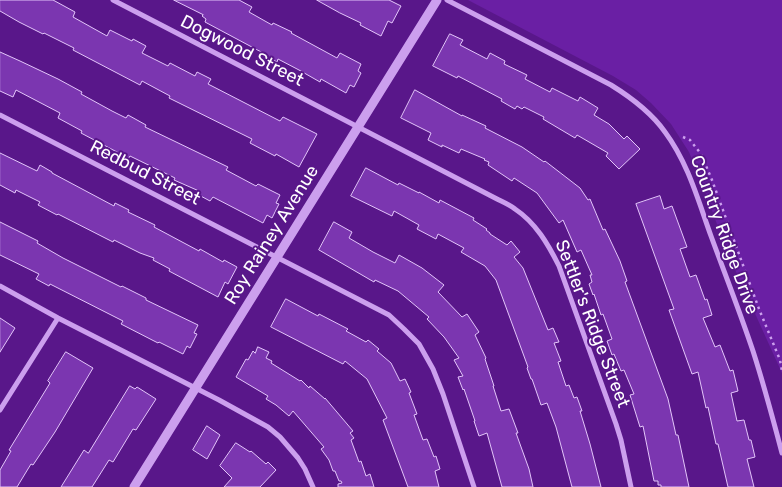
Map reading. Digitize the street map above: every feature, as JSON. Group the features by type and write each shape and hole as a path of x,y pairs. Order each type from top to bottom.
{"street":[{"name":"Dogwood Street","path":"113,0 358,127"},
{"name":"Roy Rainey Avenue","path":"134,487 437,0"},
{"name":"Country Ridge Drive","path":"447,0 611,85 647,110 664,130 688,171 760,374 782,453"},
{"name":"Redbud Street","path":"0,115 389,315 418,344 433,369 474,487"},
{"name":"Settler's Ridge Street","path":"358,127 515,209 541,233 559,266 616,424 631,487"},
{"path":"0,286 268,427 280,436 298,458 313,487"},
{"path":"0,410 58,318"}],"path":[{"path":"683,137 690,140 701,154 712,180 759,309 780,360 782,371"}],"shaded area":[{"path":"468,0 782,0 782,373 728,254 689,152 671,124 636,90"}],"building":[{"path":"0,0 53,0 75,12 73,17 107,36 110,30 132,41 133,39 146,46 142,53 168,66 170,63 195,76 197,72 211,79 208,84 280,121 283,117 317,134 299,167 276,154 275,156 250,143 252,139 169,98 170,96 142,81 140,85 73,50 74,48 19,22 0,11"},
{"path":"174,0 239,0 252,7 249,12 272,25 273,23 292,32 337,58 340,53 361,64 358,71 361,73 354,87 350,85 346,93 321,79 320,82 278,59 277,62 264,55 205,22 206,19 203,15"},
{"path":"317,0 389,0 401,6 392,23 388,21 381,36 360,25 361,23"},
{"path":"450,34 463,40 460,45 487,59 490,53 505,61 504,64 527,75 525,79 550,92 552,88 578,101 580,97 598,108 594,115 609,124 624,139 627,136 640,149 619,169 606,156 608,153 577,135 575,138 543,119 544,117 524,107 522,109 517,106 515,109 501,101 502,99 458,76 457,78 433,66"},
{"path":"0,52 58,79 112,111 126,118 128,115 146,125 145,127 228,167 226,170 256,186 258,184 280,195 276,203 279,204 272,218 267,215 263,223 213,197 210,201 197,194 199,191 174,180 175,178 130,156 128,159 81,133 82,131 58,118 60,113 16,90 13,97 0,91"},
{"path":"415,90 462,116 486,126 485,128 545,161 580,188 588,200 590,199 603,230 605,229 620,261 627,281 625,282 668,399 689,487 661,487 661,485 658,485 658,481 654,481 643,426 640,427 630,395 634,394 624,370 621,371 607,341 612,339 589,284 592,282 590,275 592,275 581,250 577,252 563,220 559,223 537,193 514,178 512,181 488,165 489,162 485,159 461,149 459,153 442,145 442,147 428,140 431,133 401,118"},
{"path":"0,153 37,171 40,165 114,206 115,203 129,210 128,212 155,225 154,227 199,251 200,249 223,262 224,260 237,267 228,284 225,282 218,297 169,271 170,269 153,260 154,258 114,240 113,242 38,205 40,202 16,190 15,193 0,185"},
{"path":"366,168 439,203 440,200 474,218 473,220 487,229 490,234 507,245 511,241 520,252 514,257 523,268 548,330 553,328 559,342 554,343 561,361 558,362 566,386 569,385 574,398 577,397 582,411 580,411 601,487 572,487 556,427 547,403 541,405 496,280 485,266 461,252 464,248 438,234 436,239 417,229 419,225 394,211 392,216 351,196"},
{"path":"660,196 664,209 672,206 687,247 680,249 690,277 696,275 705,300 707,299 712,315 703,318 715,347 720,345 730,371 733,370 738,391 731,393 737,421 744,420 755,457 747,459 754,487 728,487 698,372 692,374 669,310 674,309 636,204"},
{"path":"0,222 38,241 37,243 63,258 198,325 194,333 197,334 190,348 187,346 183,354 158,343 121,324 123,321 50,284 49,286 36,279 39,274 0,255"},
{"path":"334,222 352,232 349,238 373,252 395,263 399,255 422,268 444,285 438,292 462,317 467,314 479,332 475,335 486,358 501,411 509,409 518,433 516,433 529,469 533,487 502,487 487,433 479,436 464,389 458,377 463,376 454,360 459,358 444,337 427,319 429,317 398,291 375,280 374,282 319,250"},
{"path":"286,299 348,329 346,331 366,342 368,340 391,363 400,381 405,379 411,392 409,393 417,414 414,415 423,440 427,439 434,457 436,456 440,469 435,471 439,487 408,487 383,420 387,418 367,379 345,361 343,364 271,327"},
{"path":"0,318 15,328 0,352"},
{"path":"258,347 269,352 266,358 272,361 271,363 301,380 309,388 310,386 325,398 353,431 350,433 354,438 351,440 359,462 361,461 366,476 370,474 374,487 338,487 338,484 342,483 339,481 329,460 321,449 324,447 293,411 289,416 266,399 268,396 236,377 246,359 248,360 253,351 255,353"},
{"path":"66,352 93,368 55,432 33,465 31,464 17,487 0,487 0,470 11,451 9,450 50,383 48,381"},
{"path":"130,386 135,389 137,387 156,399 136,430 133,429 113,462 109,460 92,487 61,487 84,450 88,453"},
{"path":"207,426 220,435 207,459 193,450"},
{"path":"236,443 251,451 266,464 268,462 276,470 260,487 224,487 232,478 220,466"}]}
